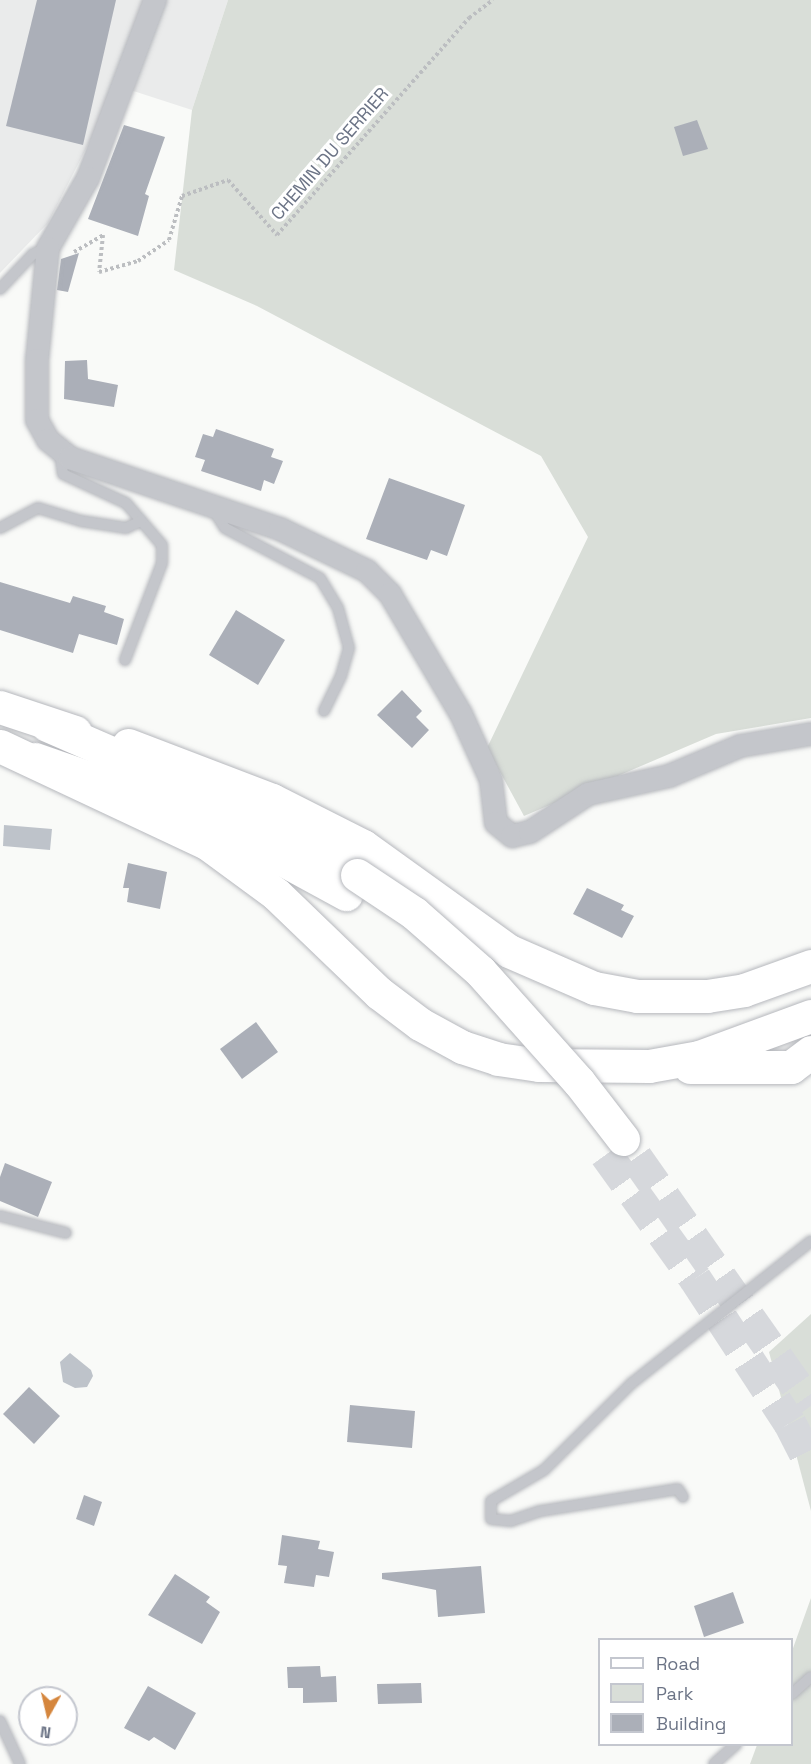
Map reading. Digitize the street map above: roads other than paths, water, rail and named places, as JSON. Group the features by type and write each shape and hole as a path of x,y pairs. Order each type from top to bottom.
{"main road":[{"path":"0,707 245,811 351,885"},
{"path":"47,725 128,745 287,808 363,846 509,951 571,981 616,993 658,997 707,996 744,990 811,966"},
{"path":"0,746 210,820 414,913 480,971 579,1082 615,1147"},
{"path":"35,759 125,807 208,844 276,894 380,993 420,1024 462,1047 498,1059 539,1065 775,1069 791,1067 811,1052"},
{"path":"744,990 785,992 811,1004"},
{"path":"649,1066 699,1057 811,1016"}],"street":[{"path":"155,0 88,178 47,253 37,360 38,420 48,440 70,458 280,529 367,571 390,594 461,714 491,780 496,824 512,836 530,832 588,794 669,776 740,746 811,734"}],"lane":[{"path":"0,289 33,254 47,253"},
{"path":"60,450 63,474 126,503 162,545 162,563 124,660"},
{"path":"212,506 225,528 320,578 339,608 348,648 341,676 324,711"},
{"path":"0,528 38,508 81,521 126,528 141,521"},
{"path":"0,1216 66,1233"},
{"path":"684,1497 678,1489 540,1511 511,1521 491,1519 491,1501 544,1470 632,1383 811,1241"},
{"path":"793,1693 811,1677"},
{"path":"0,1721 20,1764"},
{"path":"714,1764 734,1746"}],"tunnel":[{"path":"606,1154 695,1278 790,1423 811,1464"},
{"path":"636,1157 811,1406"}]}
